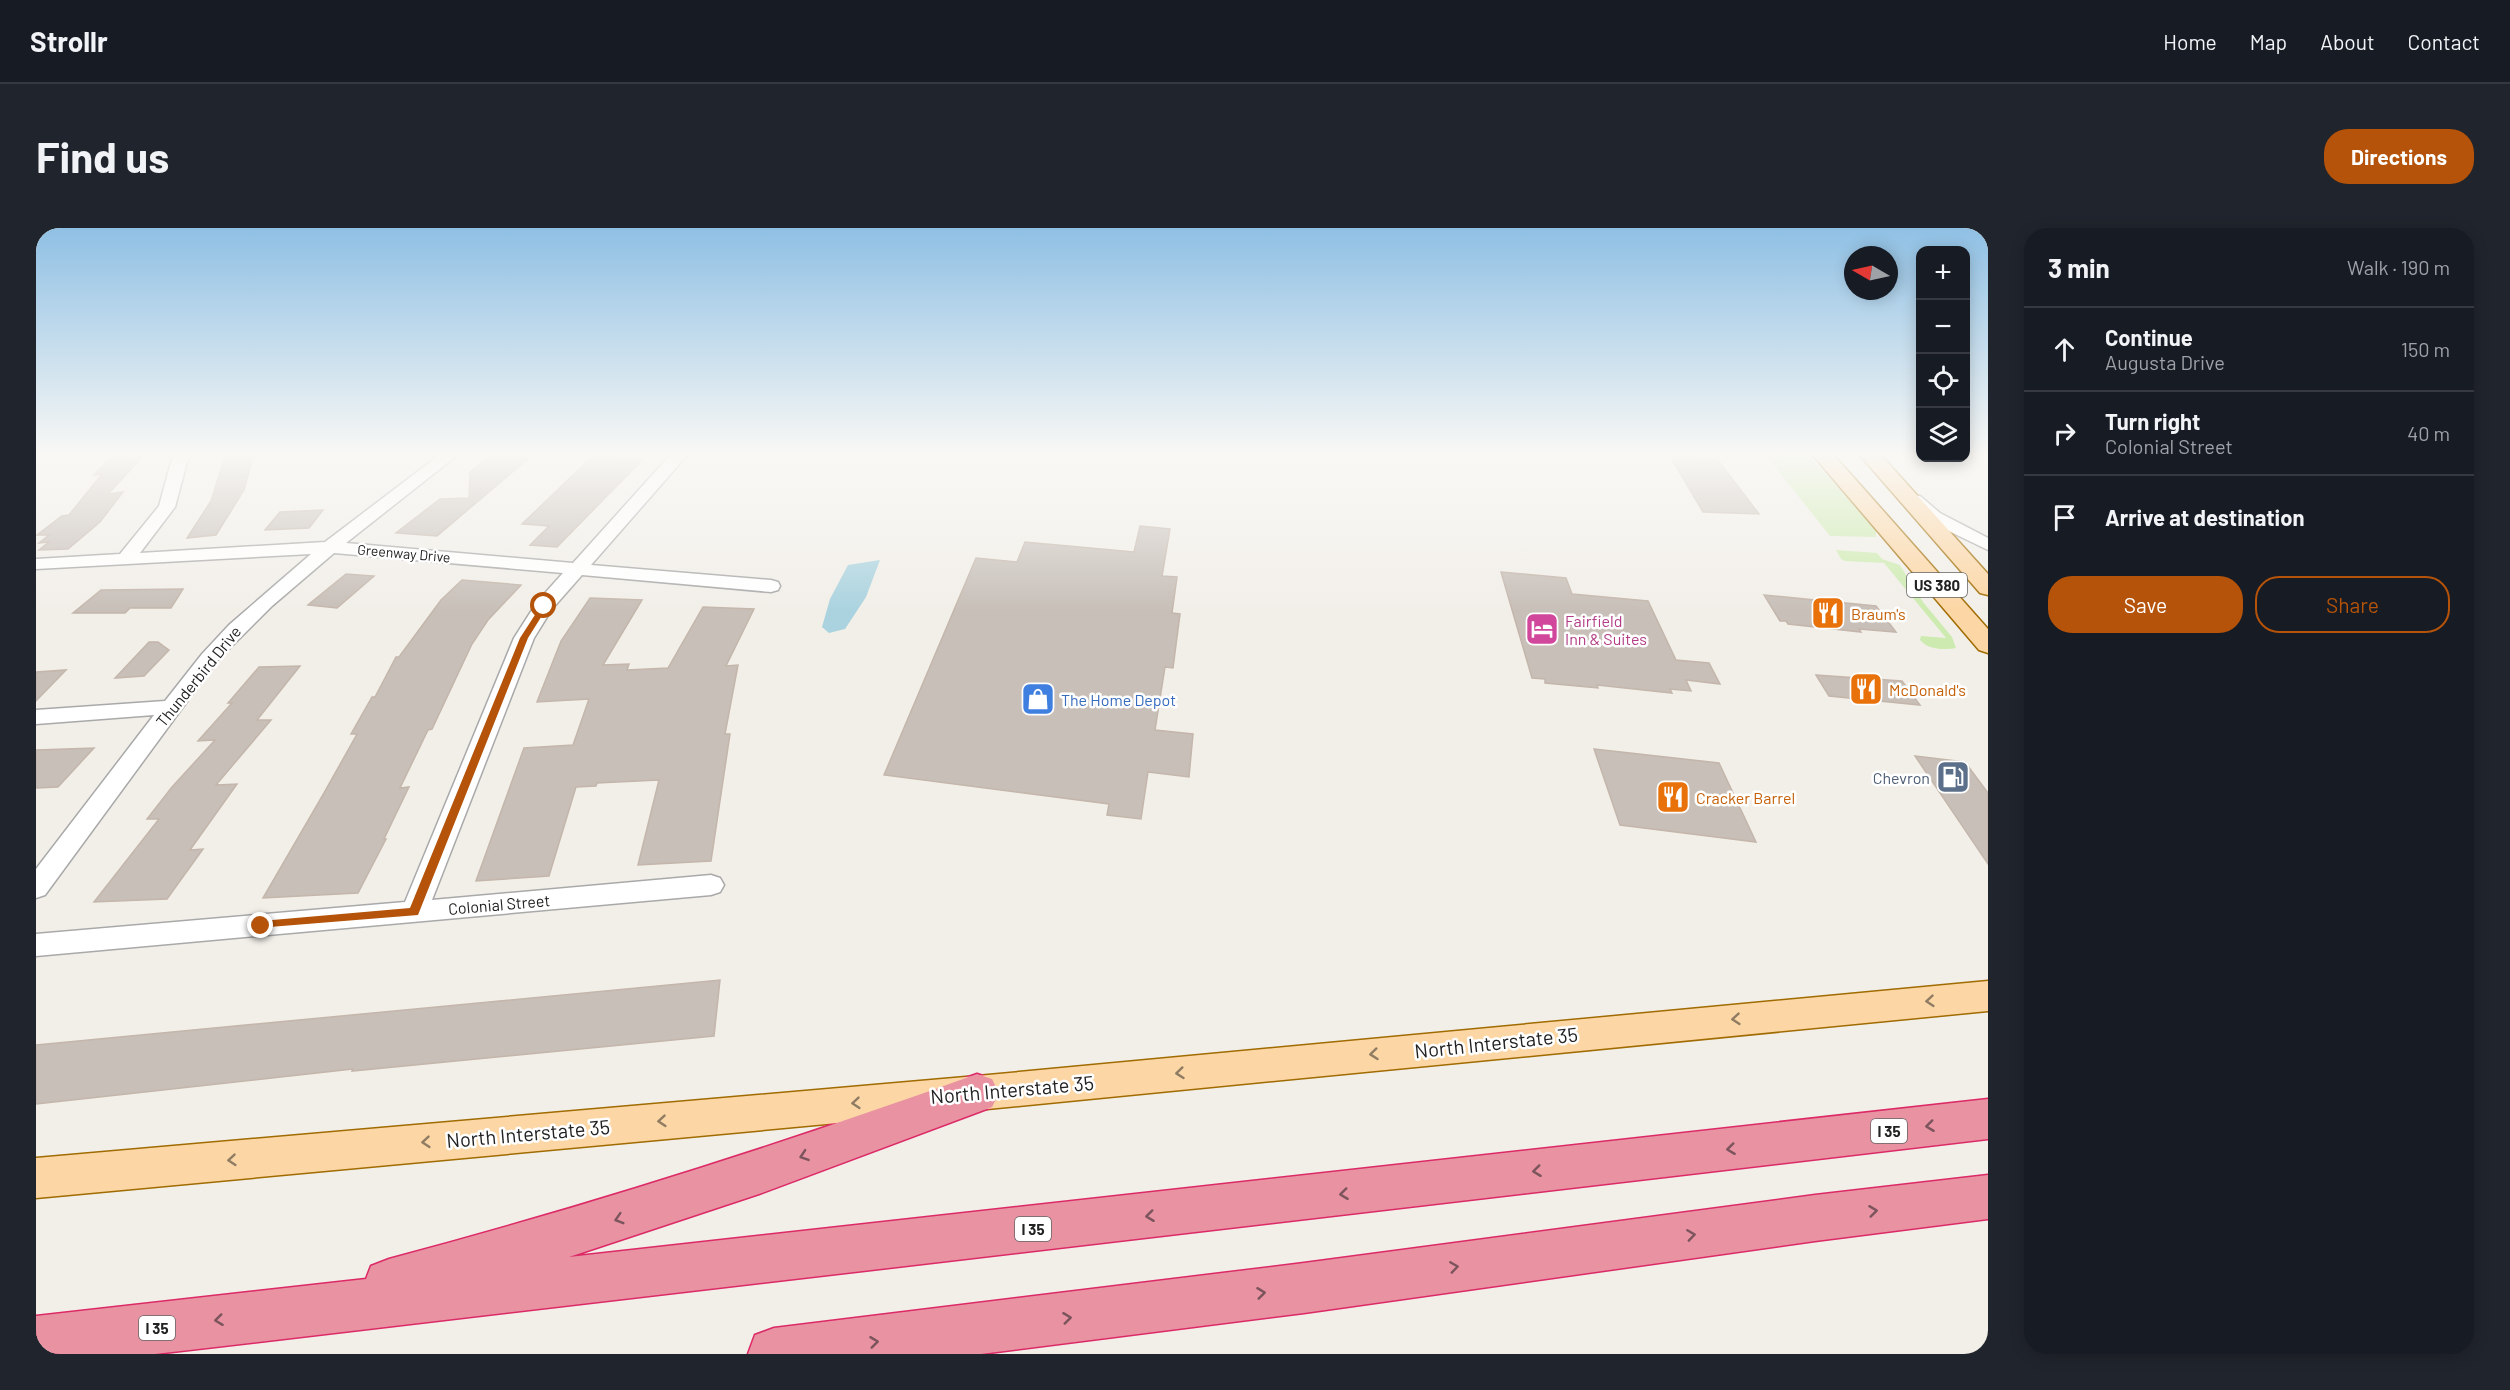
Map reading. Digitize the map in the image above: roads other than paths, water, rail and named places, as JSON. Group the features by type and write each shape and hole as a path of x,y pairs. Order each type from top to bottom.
{"highway":[{"path":"277,1313 499,1256 647,1210 977,1093"},
{"name":"I 35","path":"36,1342 1988,1119"},
{"path":"774,1354 1304,1288 1815,1218 1988,1197"}],"main road":[{"name":"US 380","path":"1867,506 1988,645"},
{"name":"US 380","path":"1914,506 1988,588"},
{"path":"1905,548 1956,552"},
{"name":"North Interstate 35","path":"36,1178 977,1093 1988,996"}],"street":[{"path":"126,558 167,506"},
{"name":"Thunderbird Drive","path":"36,888 209,658 275,590 384,506"},
{"path":"414,912 524,638 544,606 634,506"},
{"path":"1921,506 1934,517 1988,545"},
{"name":"Greenway Drive","path":"36,564 331,547 771,586"},
{"path":"36,717 173,707"},
{"name":"Colonial Street","path":"36,945 711,885"}],"water":[{"path":"880,560 866,597 845,629 829,633 822,627 830,599 848,565"}],"place":[{"name":"Braum's","path":"1828,613"},
{"name":"Fairfield Inn & Suites","path":"1542,629"},
{"name":"McDonald's","path":"1866,689"},
{"name":"The Home Depot","path":"1038,699"},
{"name":"Chevron","path":"1953,777"},
{"name":"Cracker Barrel","path":"1673,797"}]}
